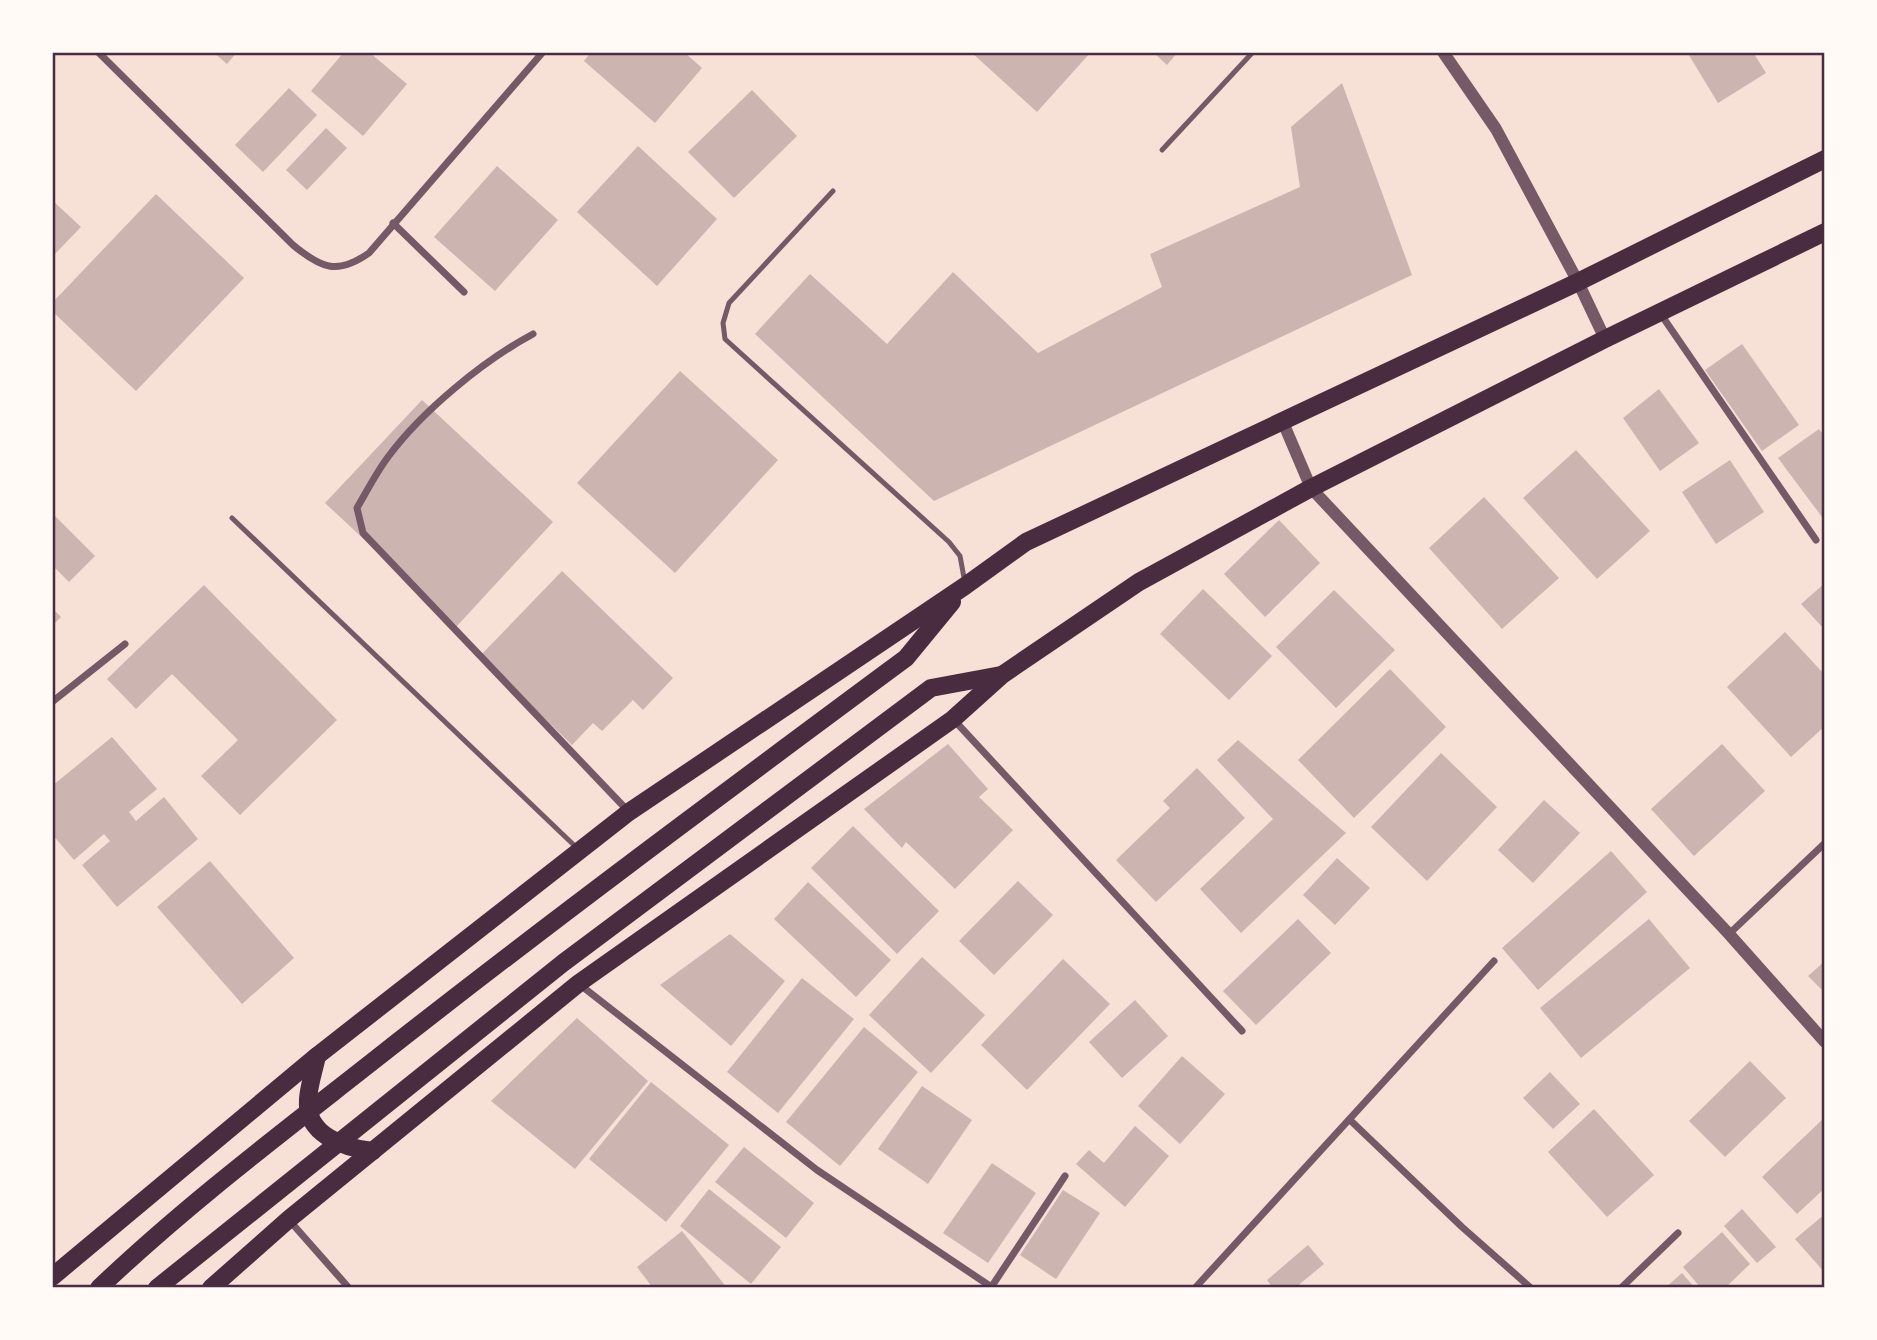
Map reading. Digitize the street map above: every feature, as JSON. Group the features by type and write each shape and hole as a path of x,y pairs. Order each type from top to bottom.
{"main road":[{"path":"52,1277 317,1056 629,812 1026,542 1578,282 1825,159"},
{"path":"211,1287 289,1219 579,983 953,719 1002,675 1139,582 1311,488 1605,339 1825,232"},
{"path":"99,1287 143,1246 273,1139 534,934 906,658 965,586"},
{"path":"157,1287 563,963 931,688 1002,675"},
{"path":"317,1056 307,1101 313,1124 326,1136 349,1148 373,1151"}],"street":[{"path":"98,52 311,260 332,268 352,265 369,253 543,52"},
{"path":"1443,52 1496,129 1578,282 1605,339"},
{"path":"393,223 464,292"},
{"path":"1660,313 1816,540"},
{"path":"533,334 506,349 431,408 388,456 357,508 363,533 629,812"},
{"path":"1282,420 1311,488 1729,934 1825,1042"},
{"path":"52,702 125,644"},
{"path":"953,719 1242,1031"},
{"path":"1729,934 1825,843"},
{"path":"1195,1287 1494,961"},
{"path":"579,983 817,1170 993,1287 1065,1176"},
{"path":"1350,1120 1462,1227 1531,1287"},
{"path":"289,1219 349,1287"},
{"path":"1621,1287 1678,1233"}],"lane":[{"path":"1162,150 1253,52"},
{"path":"833,191 729,303 723,323 725,339 949,542 960,556 965,586"},
{"path":"232,518 581,851"}],"building":[{"path":"213,52 237,52 227,64"},
{"path":"344,52 369,52 407,84 363,136 311,91"},
{"path":"591,52 684,52 702,68 655,123 584,61"},
{"path":"971,52 1091,52 1037,112"},
{"path":"1153,52 1178,52 1167,65"},
{"path":"1687,52 1753,52 1766,73 1718,103"},
{"path":"1342,83 1412,275 934,501 755,334 810,274 887,344 953,272 1038,353 1162,287 1150,254 1300,187 1291,127"},
{"path":"289,88 317,115 263,172 235,145"},
{"path":"752,90 797,136 734,198 688,152"},
{"path":"326,128 347,148 307,190 286,170"},
{"path":"638,146 717,219 657,286 577,212"},
{"path":"497,166 558,220 495,291 434,237"},
{"path":"156,194 244,278 136,391 52,311 52,303"},
{"path":"52,200 81,227 52,257"},
{"path":"1742,344 1799,425 1762,451 1705,370"},
{"path":"680,371 778,460 675,573 577,483"},
{"path":"1659,389 1699,443 1660,471 1623,418"},
{"path":"422,400 553,522 457,626 325,503"},
{"path":"1819,429 1825,437 1825,521 1778,458"},
{"path":"1576,450 1650,531 1597,579 1523,498"},
{"path":"1730,460 1764,512 1716,544 1682,492"},
{"path":"1484,497 1559,578 1502,629 1429,548"},
{"path":"52,513 95,556 69,582 52,565"},
{"path":"1279,520 1320,563 1265,617 1224,574"},
{"path":"562,571 673,678 643,710 633,700 602,731 593,723 572,745 480,656"},
{"path":"1825,583 1825,630 1801,604"},
{"path":"204,585 337,720 240,815 201,776 238,740 172,674 136,709 107,679"},
{"path":"1203,589 1272,656 1229,700 1160,634"},
{"path":"1334,590 1395,650 1336,708 1276,647"},
{"path":"52,608 61,617 52,626"},
{"path":"1785,632 1825,675 1825,726 1791,757 1727,687"},
{"path":"1390,669 1446,727 1354,818 1298,760"},
{"path":"112,737 157,789 129,812 136,821 164,797 198,839 117,907 82,865 110,841 104,834 74,860 52,834 52,786"},
{"path":"1238,740 1346,833 1241,933 1200,889 1273,819 1217,760"},
{"path":"948,744 988,789 979,797 1013,830 955,889 906,842 902,848 864,809"},
{"path":"1722,744 1765,791 1694,856 1651,809"},
{"path":"1441,753 1497,807 1427,881 1371,827"},
{"path":"1197,768 1245,818 1156,902 1116,860 1170,808 1163,801"},
{"path":"1544,800 1580,833 1533,883 1498,850"},
{"path":"853,826 939,911 897,954 811,868"},
{"path":"1611,851 1647,892 1538,990 1502,948"},
{"path":"1337,858 1370,888 1335,925 1303,895"},
{"path":"210,861 294,958 242,1004 157,907"},
{"path":"1018,881 1053,915 994,975 959,941"},
{"path":"808,882 891,960 856,997 774,919"},
{"path":"1298,919 1331,953 1256,1025 1223,991"},
{"path":"1649,919 1690,968 1581,1058 1540,1008"},
{"path":"730,934 785,981 731,1046 660,985"},
{"path":"922,957 985,1015 931,1073 869,1015"},
{"path":"1063,959 1110,1004 1027,1090 981,1045"},
{"path":"1825,961 1825,993 1808,976"},
{"path":"802,978 854,1019 778,1113 727,1072"},
{"path":"1135,1000 1168,1036 1122,1078 1089,1042"},
{"path":"577,1018 648,1081 575,1169 491,1101"},
{"path":"864,1027 918,1072 840,1166 786,1122"},
{"path":"1182,1056 1225,1094 1180,1144 1138,1106"},
{"path":"1750,1061 1786,1098 1725,1157 1689,1121"},
{"path":"1550,1072 1580,1104 1553,1129 1523,1098"},
{"path":"651,1082 729,1145 666,1222 589,1159"},
{"path":"922,1086 972,1120 928,1184 878,1149"},
{"path":"1594,1109 1654,1175 1607,1217 1548,1152"},
{"path":"1825,1117 1825,1188 1797,1214 1762,1177"},
{"path":"1135,1126 1169,1156 1125,1207 1076,1164 1089,1150 1104,1163"},
{"path":"744,1147 814,1203 786,1238 715,1182"},
{"path":"992,1163 1036,1193 988,1263 943,1233"},
{"path":"709,1189 781,1247 751,1284 680,1226"},
{"path":"1063,1190 1100,1213 1056,1279 1020,1255"},
{"path":"1742,1209 1776,1247 1757,1263 1724,1226"},
{"path":"1825,1214 1825,1273 1795,1239"},
{"path":"682,1231 727,1288 653,1288 637,1267"},
{"path":"1722,1232 1750,1264 1725,1288 1701,1288 1683,1267"},
{"path":"1308,1245 1324,1264 1295,1288 1273,1288 1267,1280"},
{"path":"1682,1273 1695,1288 1665,1288"}]}
